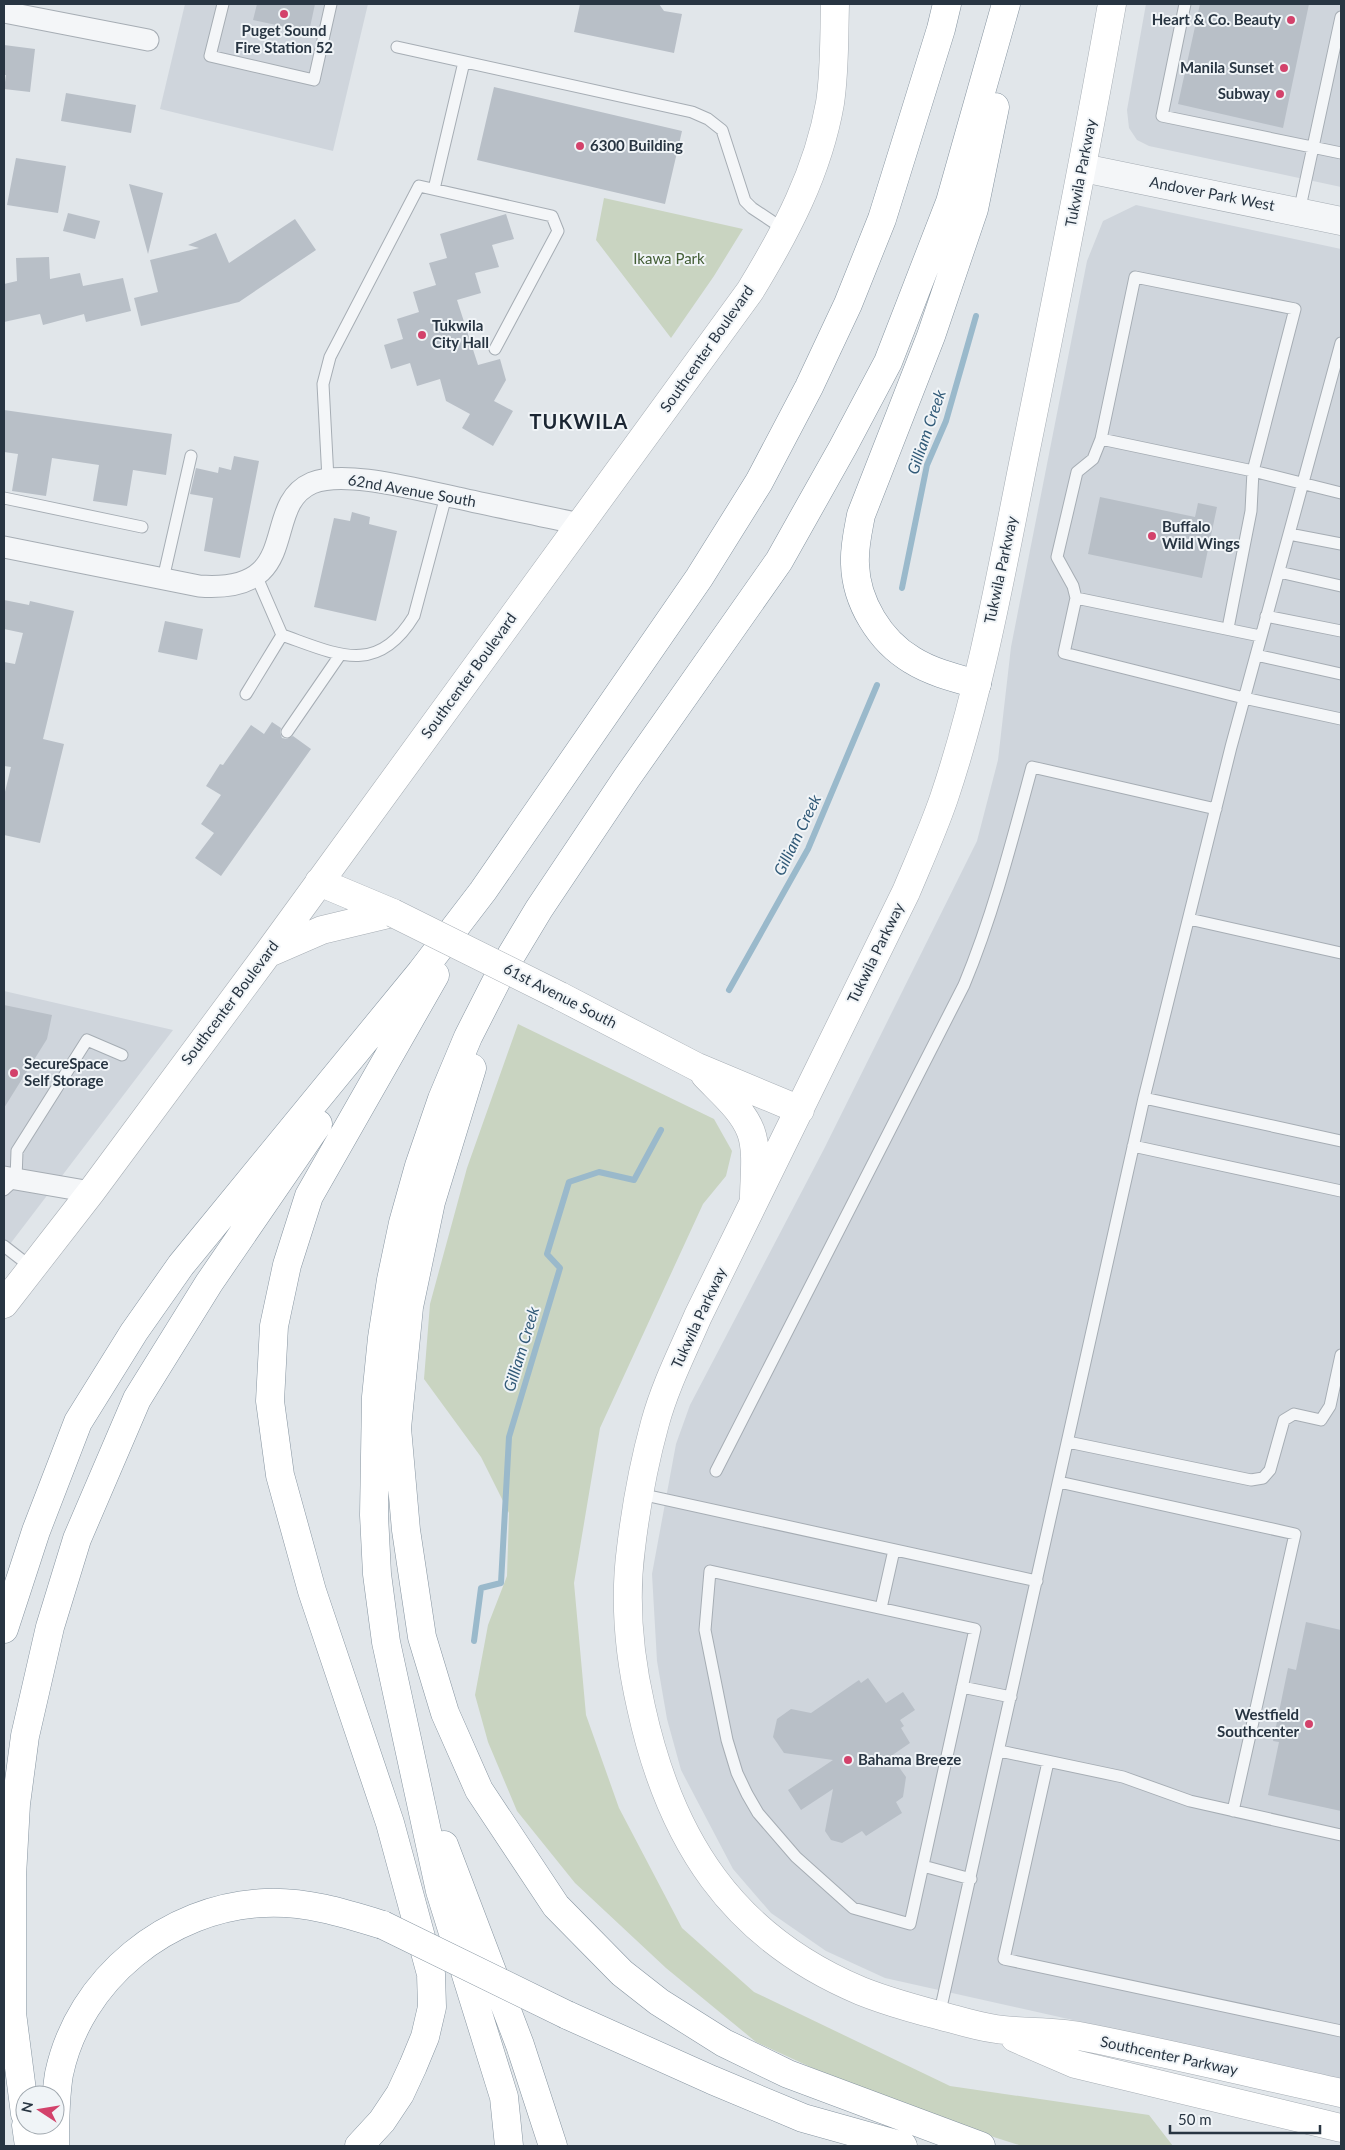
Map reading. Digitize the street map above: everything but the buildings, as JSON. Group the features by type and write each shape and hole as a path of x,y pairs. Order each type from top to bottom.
{"main road":[{"name":"Southcenter Boulevard","path":"4,1304 91,1192 268,953 750,291 785,230 812,173 830,102 835,4"},
{"path":"4,1629 36,1530 78,1422 134,1332 181,1265 422,972 483,891 699,578 760,482 848,304 882,219 941,29 946,4"},
{"path":"509,2146 504,2097 440,1891 386,1642 378,1574 374,1515 373,1454 382,1338 393,1270 419,1166 442,1099 468,1037 501,972 539,909 626,779 779,561 843,448 883,371 950,202 1006,4"},
{"path":"977,684 935,672 912,660 890,644 874,623 865,606 858,586 855,555 856,536 861,515 931,336 974,209 1013,4"},
{"name":"Tukwila Parkway","path":"706,1868 683,1832 664,1788 648,1738 634,1678 628,1614 630,1550 640,1494 656,1421 673,1372 698,1316 800,1110 928,841 959,750 977,684 1083,168 1112,4"},
{"name":"61st Avenue South","path":"319,882 393,913 697,1067 800,1110"},
{"path":"359,2146 382,2121 400,2094 413,2066 425,2037 432,2007 432,1974 390,1823 312,1591 280,1475 270,1401 274,1326 286,1265 309,1196 483,891"},
{"path":"268,953 322,930 393,913"},
{"path":"21,2085 12,2013 12,1876 16,1804 25,1736 50,1627 77,1538 137,1399 209,1283 422,972"},
{"path":"501,972 431,1202 409,1307 397,1428 406,1530 422,1636 445,1713 479,1790 556,1906 622,1973 691,2024 751,2057 834,2092 982,2146"},
{"path":"697,1067 739,1112 751,1132 754,1153 753,1206"},
{"path":"411,1756 520,2045 553,2146"},
{"name":"Southcenter Parkway","path":"706,1868 733,1904 765,1935 828,1976 864,1992 940,2016 995,2029 1076,2036 1341,2093"},
{"path":"55,2146 56,2104 60,2074 69,2043 82,2015 99,1988 146,1943 179,1924 207,1913 265,1903 327,1908 383,1925 567,2014 712,2080 803,2118 903,2146"},
{"name":"Southcenter Parkway","path":"995,2029 1075,2064 1341,2128"}],"street":[{"path":"4,12 148,40"},
{"name":"Andover Park West","path":"1083,168 1341,221"},
{"name":"62nd Avenue South","path":"4,547 216,588 244,582 256,575 268,564 275,552 291,501 308,485 328,479 366,481 580,524"},
{"path":"8,1182 91,1192"}],"lane":[{"path":"223,4 210,56 314,80 331,4"},
{"path":"1185,4 1162,116 1341,153"},
{"path":"1299,212 1341,17"},
{"path":"397,47 692,112 708,119 722,130 745,201 752,208 785,230"},
{"path":"434,189 464,62"},
{"path":"328,479 323,384 330,357 419,186 552,216 558,231 495,349"},
{"path":"1228,628 1251,511 1253,471 1295,309 1135,277 1101,439 1093,459 1077,472 1058,558 1076,598 1064,654 1244,698 1341,719"},
{"path":"940,2016 1144,1098 1260,636 1341,344"},
{"path":"1101,439 1253,471 1341,493"},
{"path":"163,579 191,456"},
{"path":"256,575 282,635 340,655 356,657 370,654 387,645 405,630 414,616 446,496"},
{"path":"4,498 142,527"},
{"path":"1289,534 1341,544"},
{"path":"1279,572 1341,586"},
{"path":"1076,598 1260,636"},
{"path":"1266,616 1341,631"},
{"path":"246,694 282,635"},
{"path":"287,732 340,655"},
{"path":"1256,655 1341,674"},
{"path":"716,1470 964,985 984,935 1032,767 1216,809"},
{"path":"1189,919 1341,953"},
{"path":"8,1182 17,1151 87,1040 122,1055"},
{"path":"1144,1098 1341,1141"},
{"path":"1133,1146 1341,1191"},
{"path":"4,1246 31,1267"},
{"path":"1068,1442 1251,1480 1263,1478 1270,1470 1284,1420 1294,1414 1321,1420 1330,1406 1341,1355"},
{"path":"1059,1482 1295,1534 1233,1810"},
{"path":"640,1494 1037,1581"},
{"path":"881,1608 894,1550"},
{"path":"710,1571 881,1608 975,1629 910,1924 853,1908 796,1857 758,1813 737,1773 727,1740 705,1630 710,1571"},
{"path":"962,1687 1011,1697"},
{"path":"1000,1751 1123,1778 1190,1801 1341,1835"},
{"path":"1048,1762 1004,1959 1341,2031"},
{"path":"923,1866 971,1879"}],"shaded area":[{"path":"185,4 368,4 333,151 160,109"},
{"path":"1146,4 1341,4 1341,187 1149,146 1137,140 1129,128 1127,110"},
{"name":"Westfield Southcenter","path":"1136,205 1341,249 1341,2080 885,1978 826,1951 771,1913 733,1869 681,1770 667,1719 657,1661 652,1574 676,1444 690,1405 824,1149 977,841 998,760 1011,647 1087,261 1103,221"},
{"path":"4,991 173,1030 4,1252"}],"green space":[{"name":"Ikawa Park","path":"604,198 743,229 714,276 671,338 596,240"},
{"path":"518,1024 714,1119 732,1151 726,1176 703,1204 600,1428 574,1583 586,1715 619,1808 682,1928 754,1992 950,2086 1149,2115 1173,2146 1022,2146 893,2105 756,2042 666,1968 575,1883 517,1811 488,1742 475,1695 488,1625 507,1576 509,1513 481,1457 424,1379 430,1304 467,1168"}],"waterway":[{"name":"Gilliam Creek","path":"902,588 927,465 946,421 976,316"},
{"name":"Gilliam Creek","path":"729,990 808,849 877,685"},
{"name":"Gilliam Creek","path":"474,1641 481,1588 501,1583 509,1437 560,1268 547,1254 569,1182 599,1172 634,1180 661,1130"}],"place":[{"name":"Puget Sound Fire Station 52","path":"284,14"},
{"name":"Heart & Co. Beauty","path":"1291,20"},
{"name":"Manila Sunset","path":"1284,68"},
{"name":"Subway","path":"1280,94"},
{"name":"6300 Building","path":"580,146"},
{"name":"Tukwila City Hall","path":"422,335"},
{"name":"Buffalo Wild Wings","path":"1152,536"},
{"name":"SecureSpace Self Storage","path":"14,1073"},
{"name":"Westfield Southcenter","path":"1309,1724"},
{"name":"Bahama Breeze","path":"848,1760"}],"district":[{"name":"TUKWILA","path":"579,422"}]}
